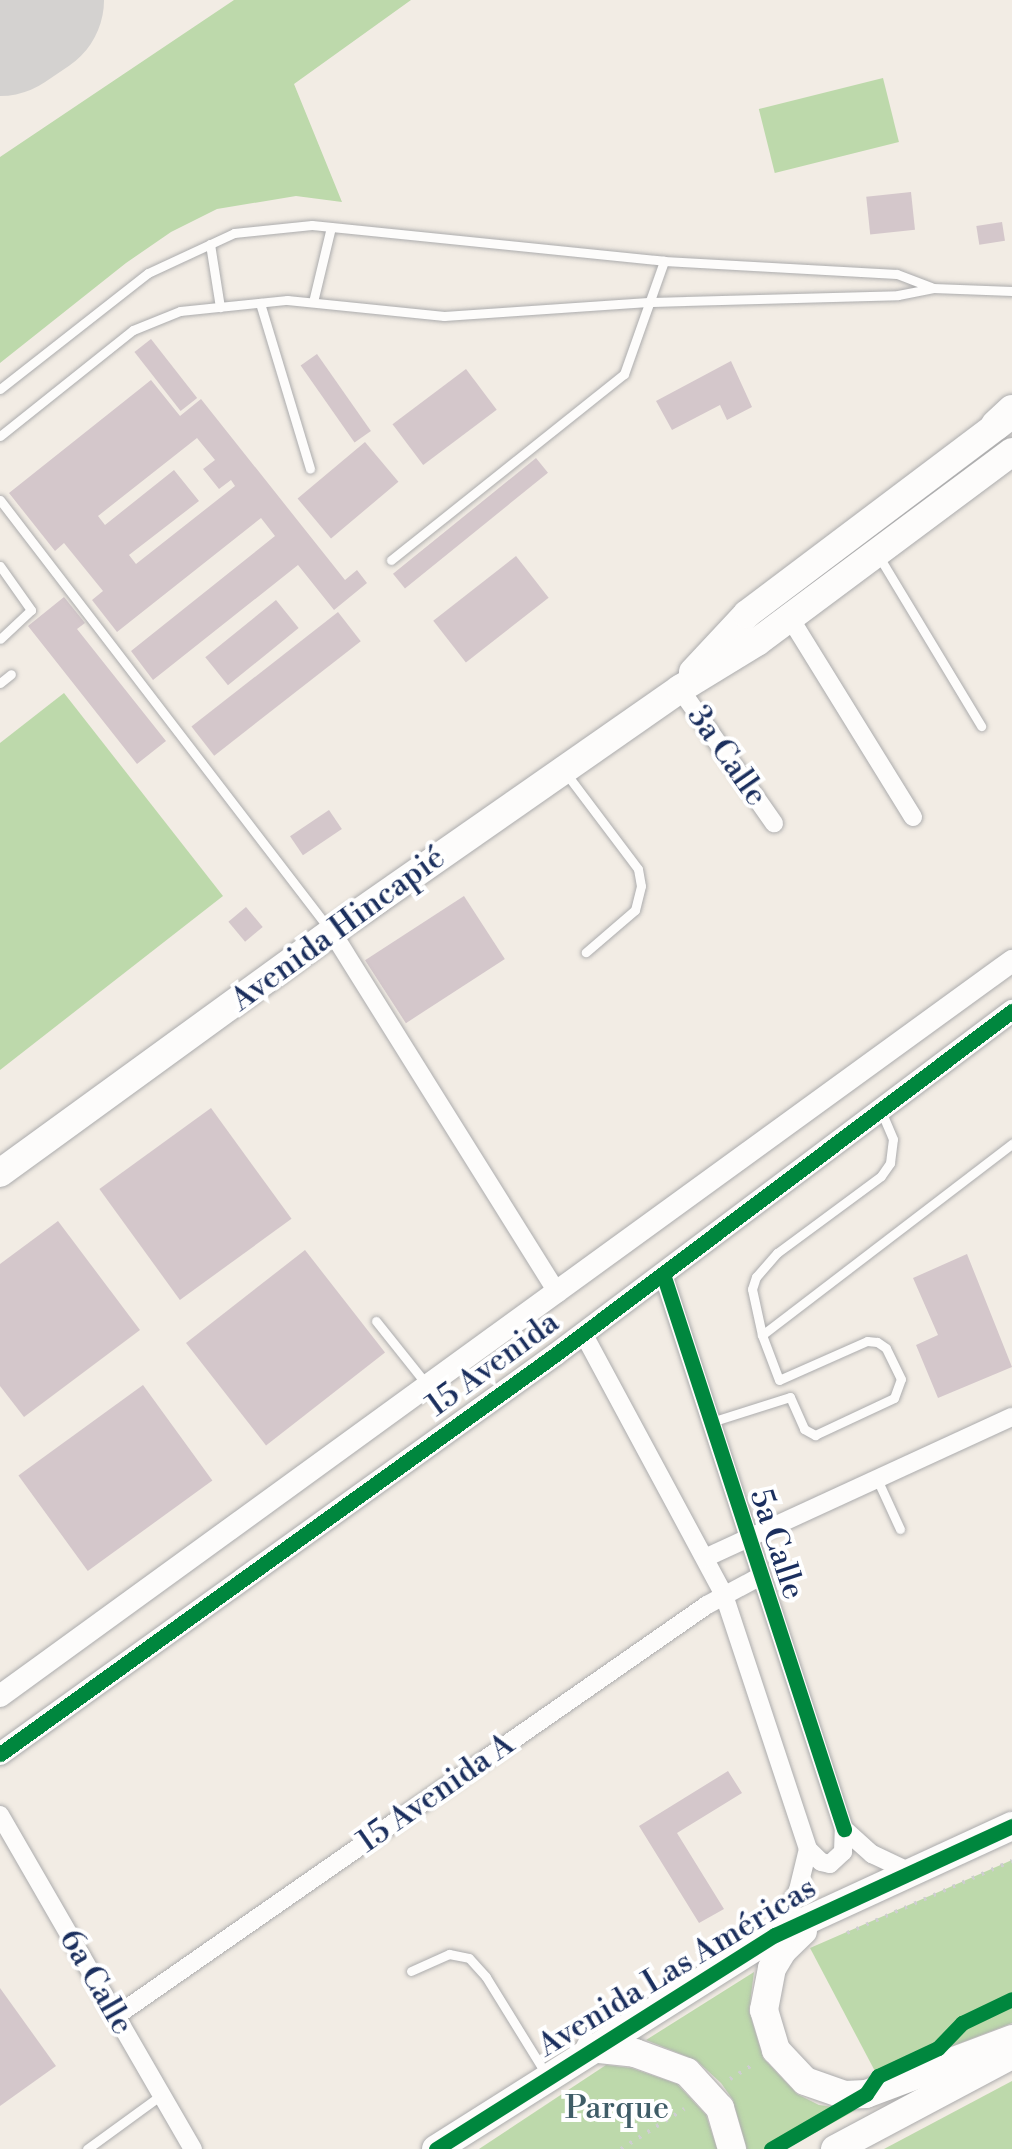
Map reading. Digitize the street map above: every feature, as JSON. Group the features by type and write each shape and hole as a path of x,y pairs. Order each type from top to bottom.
{"main road":[{"name":"Avenida Hincapié","path":"680,689 746,614 1007,417"},
{"name":"Avenida Hincapié","path":"0,1173 332,932 680,689 790,618 1012,452"},
{"name":"Avenida Las Américas","path":"436,2149 590,2048 767,1940 1012,1826"},
{"path":"944,1857 834,1925 782,1950 766,1988 764,2010 776,2050 805,2081 845,2095 866,2094 1012,2040"},
{"path":"767,1940 834,1925"},
{"path":"590,2048 635,2052 687,2072 720,2108 732,2149"},
{"path":"835,2149 1012,2055"}],"street":[{"path":"790,618 913,817"},
{"name":"3a Calle","path":"680,689 774,824"},
{"path":"332,932 558,1293"},
{"name":"15 Avenida","path":"0,1696 1012,961"},
{"name":"15 Avenida","path":"0,1754 663,1274 1012,1010"},
{"name":"5a Calle","path":"663,1274 708,1423 844,1829"},
{"name":"5a Calle","path":"582,1333 724,1595 808,1849"},
{"path":"704,1558 1012,1417"},
{"name":"15 Avenida A","path":"116,2016 724,1595 759,1577"},
{"name":"6a Calle","path":"0,1815 193,2149"},
{"path":"808,1849 821,1862 830,1864 843,1852 844,1829"},
{"path":"844,1829 872,1854 910,1872"},
{"path":"767,1940 798,1890 808,1849"}],"lane":[{"path":"0,389 148,274 234,233 312,224 664,261 897,274 934,288"},
{"path":"313,302 331,227"},
{"path":"210,244 220,307"},
{"path":"391,560 624,374 664,261"},
{"path":"0,436 132,330 180,311 313,302 444,316 652,302 898,296 934,288 1012,291"},
{"path":"260,303 310,469"},
{"path":"0,500 332,932"},
{"path":"877,553 980,726"},
{"path":"0,566 31,610 0,639"},
{"path":"0,683 11,674"},
{"path":"563,770 638,869 641,886 635,910 586,952"},
{"path":"779,1380 867,1341 886,1348 902,1379 894,1398 815,1435 804,1429 779,1380 762,1336 752,1289 756,1277 778,1253 881,1176 890,1163 892,1139 880,1110"},
{"path":"762,1336 1012,1144"},
{"path":"376,1320 429,1386"},
{"path":"708,1423 790,1398"},
{"path":"877,1480 900,1529"},
{"path":"411,1971 449,1954 469,1958 486,1976 547,2076"},
{"path":"87,2149 162,2095"}],"path":[{"path":"834,1925 1012,1860"}],"green space":[{"path":"234,0 411,0 294,84 342,202 296,196 217,209 171,232 126,263 0,363 0,157"},
{"path":"883,78 899,142 775,173 759,109"},
{"path":"64,693 223,896 0,1070 0,743"},
{"path":"1012,1860 1012,2023 877,2075 810,1948"},
{"name":"Parque","path":"754,1972 749,2011 763,2058 797,2094 819,2105 856,2110 786,2149 747,2149 733,2100 721,2083 696,2060 646,2040"},
{"name":"Parque","path":"606,2065 631,2068 677,2084 706,2115 717,2149 479,2149"},
{"path":"1012,2081 1012,2149 884,2149"}],"building":[{"path":"911,192 915,230 870,234 866,197"},
{"path":"1002,222 1005,241 979,245 976,226"},
{"path":"151,339 197,398 181,411 134,352"},
{"path":"317,354 371,431 355,442 301,365"},
{"path":"731,361 752,407 727,420 720,405 672,430 656,401"},
{"path":"466,369 497,410 423,465 393,424"},
{"path":"151,380 180,416 201,399 345,580 357,570 367,583 334,610 298,565 153,680 131,651 275,536 261,518 117,632 92,600 103,591 64,543 55,551 9,493","holes":["197,438 215,460 203,469 219,489 231,480 235,486 136,564 129,555 199,501 174,470 105,525 98,516"]},
{"path":"365,442 398,482 331,538 298,499"},
{"path":"536,458 548,473 405,589 393,574"},
{"path":"516,556 549,598 466,662 433,621"},
{"path":"64,597 85,623 77,629 166,741 137,764 28,626"},
{"path":"276,600 299,628 228,685 205,657"},
{"path":"338,612 361,641 214,756 191,727"},
{"path":"329,810 342,829 303,855 290,836"},
{"path":"464,896 505,959 406,1023 365,960"},
{"path":"246,907 263,927 245,942 228,922"},
{"path":"211,1108 292,1219 180,1300 99,1189"},
{"path":"58,1221 140,1330 24,1417 0,1386 0,1264"},
{"path":"305,1250 385,1352 266,1445 186,1343"},
{"path":"967,1254 1012,1367 938,1398 916,1345 938,1335 913,1278"},
{"path":"143,1385 212,1480 88,1571 18,1476"},
{"path":"728,1771 742,1793 677,1833 724,1909 699,1923 639,1826"},
{"path":"0,1988 56,2066 0,2106"}],"runway":[{"path":"0,16 24,0"}],"cycle path":[{"path":"0,1754 556,1354 1012,1011"},
{"path":"663,1274 844,1829"},
{"path":"436,2149 775,1935 1012,1826"},
{"path":"771,2149 866,2094 878,2076 938,2048 962,2023 1012,1999"}]}
